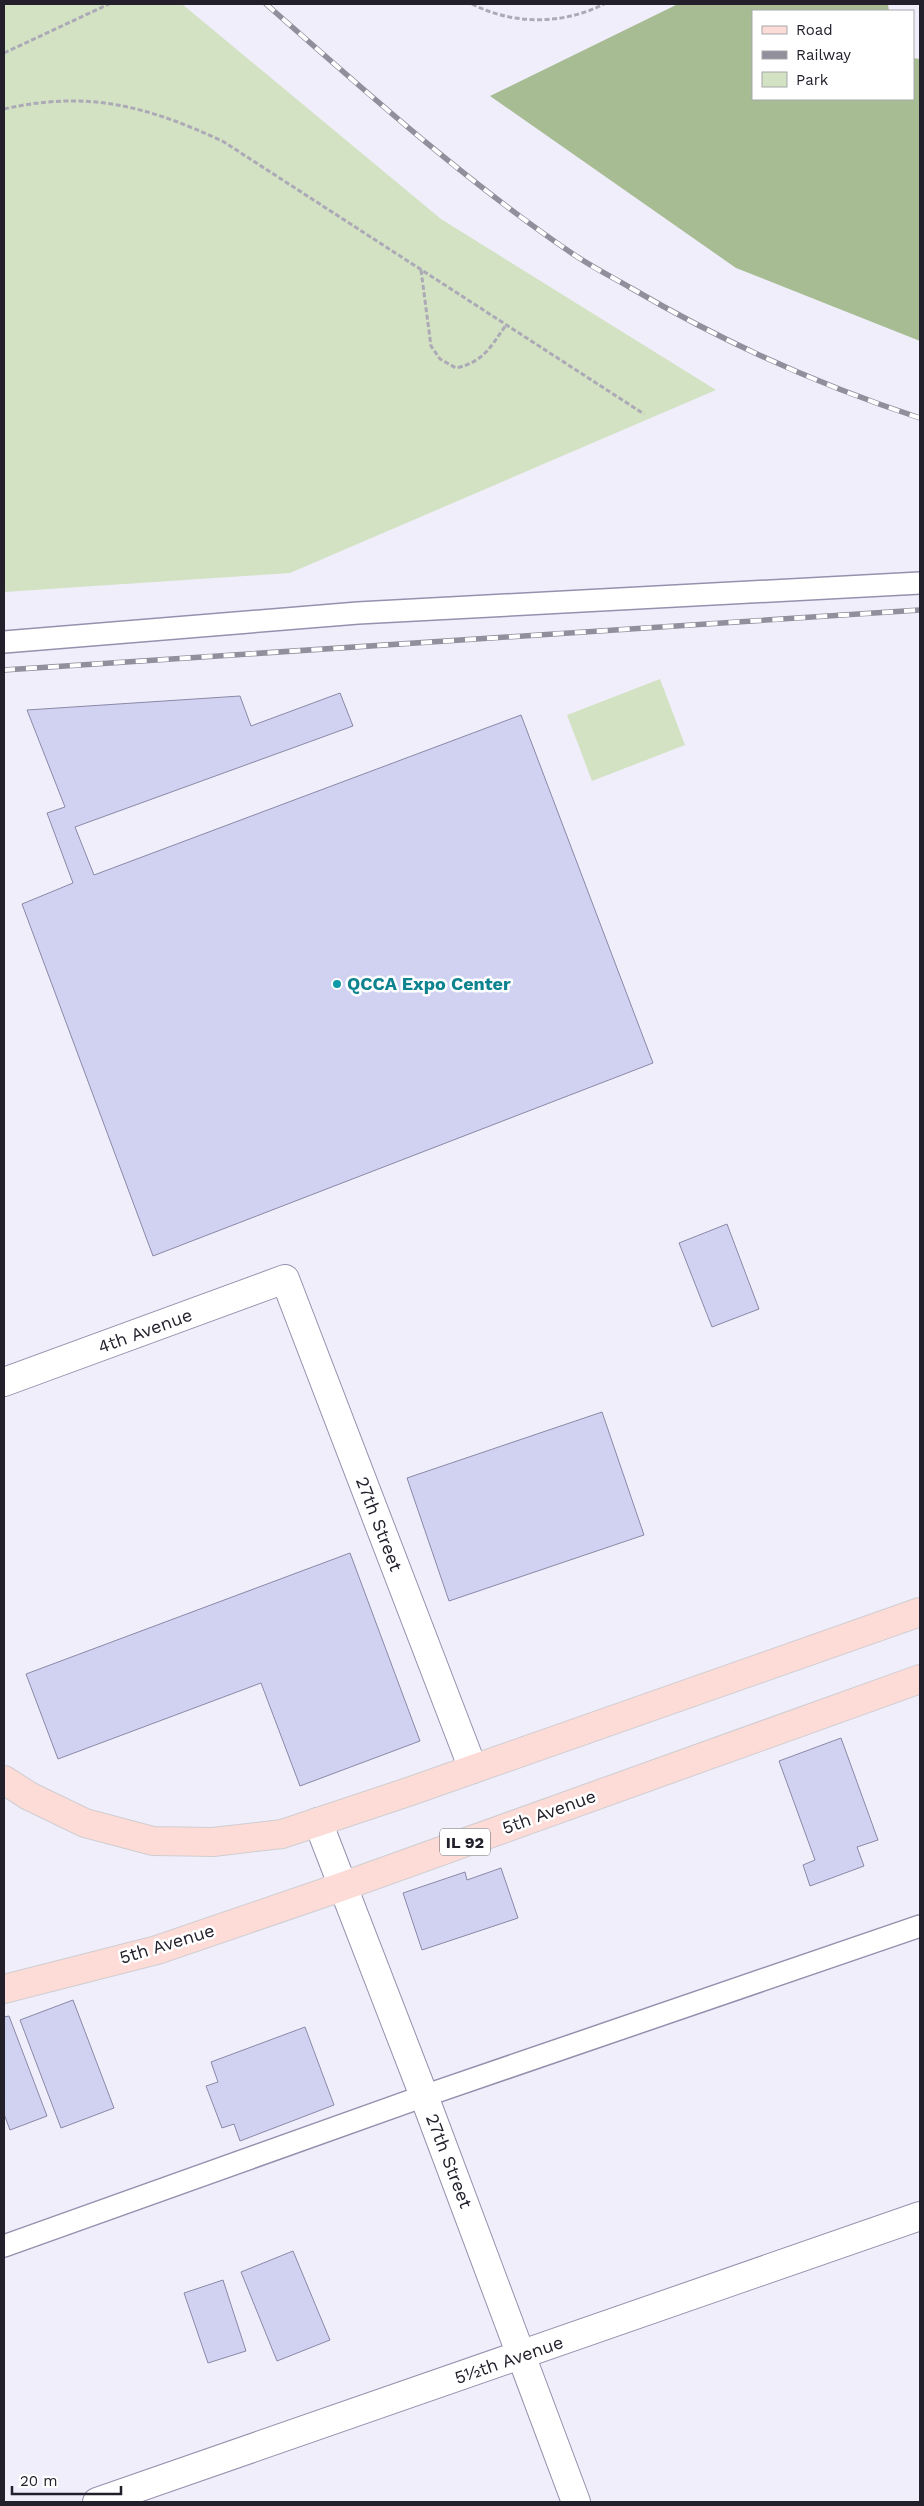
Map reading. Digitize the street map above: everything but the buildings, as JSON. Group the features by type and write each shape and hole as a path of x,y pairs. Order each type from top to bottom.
{"main road":[{"path":"4,1780 29,1796 85,1823 153,1841 213,1842 282,1834 920,1612"},
{"name":"5th Avenue","path":"4,1989 156,1950 341,1886 920,1679"}],"street":[{"name":"4th Avenue","path":"4,1382 285,1279"},
{"name":"27th Street","path":"285,1279 473,1769"},
{"name":"27th Street","path":"318,1822 341,1886 424,2096 576,2502"},
{"name":"5½th Avenue","path":"97,2502 920,2216"}],"lane":[{"path":"4,642 358,613 920,584"},
{"path":"4,2246 424,2096 920,1926"}],"path":[{"path":"4,53 110,4"},
{"path":"472,4 487,12 518,19 547,20 574,16 604,4"},
{"path":"4,109 50,101 79,100 120,104 153,112 183,123 224,142 644,414"},
{"path":"421,269 431,346 440,359 456,368 472,364 486,352 506,325"}],"green space":[{"path":"4,4 182,4 441,219 716,390 290,573 4,592"},
{"path":"678,4 888,4 889,10 752,10 752,100 914,100 914,58 920,59 920,341 736,268 490,96"},
{"path":"660,679 685,745 592,781 567,715"}],"railway":[{"path":"266,4 378,102 454,165 533,226 580,259 666,308 772,361 808,377 920,418"},
{"path":"4,670 920,610"}],"place":[{"name":"QCCA Expo Center","path":"337,984"}]}
